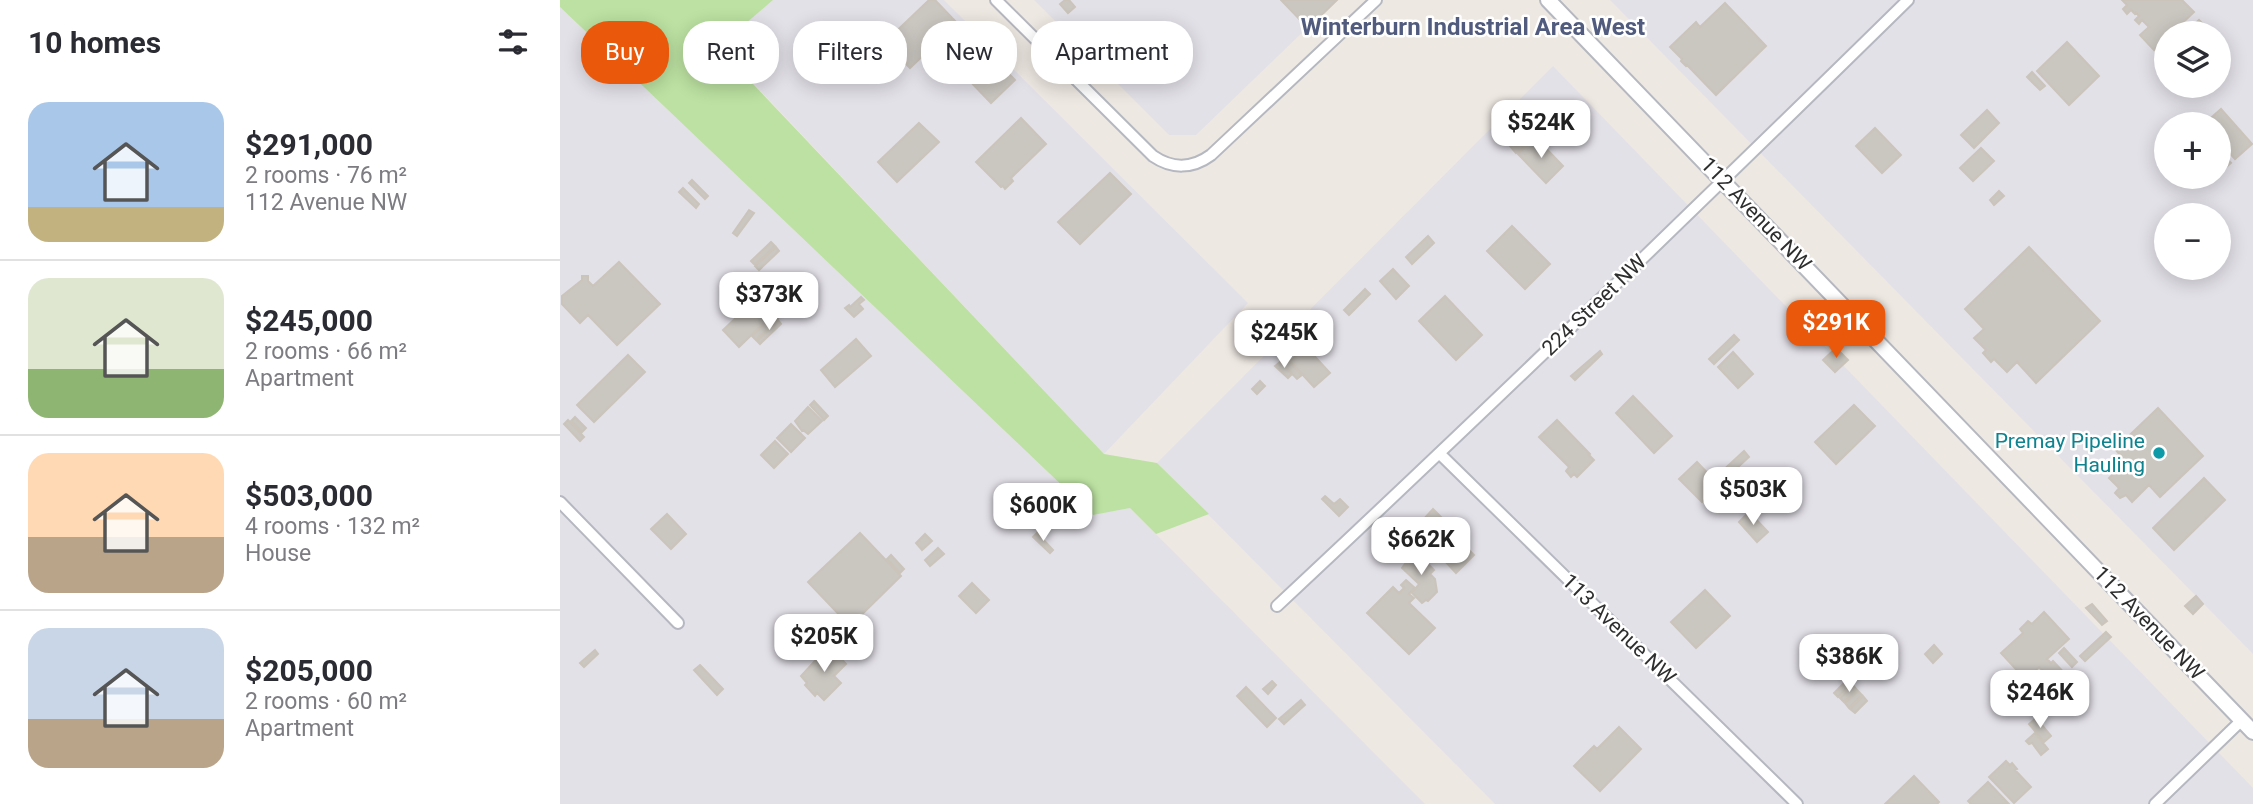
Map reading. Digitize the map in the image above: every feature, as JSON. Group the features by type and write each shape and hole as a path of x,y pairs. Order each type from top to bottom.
{"street":[{"path":"996,0 1153,156 1168,164 1180,166 1202,162 1211,155 1376,0"},
{"name":"112 Avenue NW","path":"1548,0 2253,732"},
{"name":"224 Street NW","path":"1277,606 1724,181 1908,0"},
{"name":"113 Avenue NW","path":"1440,453 1797,804"},
{"path":"560,502 678,623"},
{"path":"2155,804 2242,720"}],"shaded area":[{"path":"773,0 944,0 965,21 921,21 921,84 1017,84 1017,73 1248,303 1104,454 754,84 779,84 779,21 748,21"},
{"path":"1034,0 1336,0 1196,135 1169,135 1118,84 1193,84 1193,21 1055,21"},
{"path":"1610,0 2253,0 2253,654"},
{"path":"560,7 581,27 581,84 641,84 1093,515 1130,508 1425,804 560,804"},
{"path":"1553,66 2253,788 2253,804 1495,804 1157,463"}],"green space":[{"path":"560,0 773,0 748,21 683,21 683,84 753,84 1104,454 1157,463 1209,514 1156,534 1130,508 1093,515 641,84 669,84 669,21 581,21 581,27 560,7"}],"building":[{"path":"929,0 935,0 955,21 921,21 921,57 910,68 907,65 907,21"},
{"path":"1069,0 1075,7 1068,13 1060,4"},
{"path":"1281,0 1337,0 1308,28"},
{"path":"2122,0 2182,0 2194,12 2185,21 2154,21 2154,50 2140,35 2149,27 2142,20 2139,24 2135,20 2139,16 2131,10 2127,14 2123,9 2127,5"},
{"path":"1725,3 1766,46 1716,95 1670,47 1696,22 1700,27"},
{"path":"2067,42 2099,76 2069,105 2037,71"},
{"path":"2032,72 2045,86 2040,90 2027,77"},
{"path":"973,84 1011,84 991,103"},
{"path":"1987,110 1999,123 1974,148 1961,135"},
{"path":"1021,118 1046,144 1011,178 1013,181 1005,189 976,162"},
{"path":"2231,120 2252,144 2235,159 2231,154"},
{"path":"919,123 939,142 897,182 878,162"},
{"path":"1522,126 1526,129 1510,145 1507,142"},
{"path":"1875,128 1901,155 1882,173 1856,146"},
{"path":"1527,130 1533,137 1516,153 1510,146"},
{"path":"1535,137 1563,166 1546,183 1518,154"},
{"path":"1981,148 1994,161 1973,181 1960,168"},
{"path":"1110,173 1131,194 1080,244 1058,222"},
{"path":"692,180 708,196 705,199 689,183"},
{"path":"683,188 699,204 696,208 679,192"},
{"path":"1999,191 2004,196 1994,205 1990,200"},
{"path":"749,210 754,213 737,236 733,233"},
{"path":"1512,226 1550,264 1525,289 1487,251"},
{"path":"1428,236 1434,243 1412,264 1406,257"},
{"path":"771,242 775,246 755,265 751,261"},
{"path":"776,247 779,251 759,270 755,266"},
{"path":"2029,247 2100,321 2036,383 2017,362 2007,372 1994,359 1991,362 1983,353 1986,350 1974,338 1984,329 1965,309"},
{"path":"619,262 660,304 617,345 588,315 580,323 562,304 562,296 582,280 582,276 588,276 588,281 593,286"},
{"path":"1393,269 1409,286 1396,299 1380,281"},
{"path":"1365,289 1370,294 1349,315 1344,310"},
{"path":"1445,296 1482,335 1456,360 1419,321"},
{"path":"861,297 864,300 859,304 863,309 854,317 845,308"},
{"path":"757,298 773,314 739,347 723,330"},
{"path":"774,315 778,319 756,340 752,336"},
{"path":"778,320 781,324 760,344 757,341"},
{"path":"1734,335 1739,340 1714,364 1709,359"},
{"path":"856,339 871,356 835,387 821,370"},
{"path":"1306,347 1330,373 1314,387 1290,361"},
{"path":"1836,348 1848,360 1835,372 1823,360"},
{"path":"1600,351 1602,354 1575,380 1571,376"},
{"path":"1733,352 1753,374 1738,388 1718,367"},
{"path":"628,355 645,372 594,422 577,405"},
{"path":"1288,360 1302,375 1297,379 1283,364"},
{"path":"1280,362 1292,374 1288,378 1275,366"},
{"path":"1260,381 1265,386 1257,394 1252,389"},
{"path":"1633,396 1672,436 1654,453 1616,413"},
{"path":"814,401 828,416 824,420 810,405"},
{"path":"1854,405 1875,426 1836,464 1815,442"},
{"path":"808,407 822,421 808,434 802,431 795,421"},
{"name":"Premay Pipeline Hauling","path":"2158,408 2203,456 2160,497 2149,485 2132,502 2126,495 2120,498 2115,493 2119,488 2109,478 2126,462 2115,449"},
{"path":"575,417 586,428 582,432 571,421"},
{"path":"568,420 584,437 580,441 564,424"},
{"path":"1557,420 1594,460 1577,477 1574,474 1571,477 1566,471 1569,467 1539,437"},
{"path":"791,424 805,438 791,452 777,438"},
{"path":"775,441 788,454 774,468 761,455"},
{"path":"1744,451 1749,457 1725,479 1720,473"},
{"path":"1697,462 1719,485 1702,502 1679,479"},
{"name":"Premay Pipeline Hauling","path":"2204,478 2225,500 2174,550 2153,528"},
{"path":"1325,496 1334,504 1340,499 1348,507 1339,516 1322,499"},
{"path":"1433,509 1445,521 1433,532 1422,521"},
{"path":"1749,512 1768,532 1757,542 1739,522"},
{"path":"667,514 686,534 671,549 651,529"},
{"path":"1449,530 1474,555 1456,573 1432,547"},
{"path":"860,533 901,576 850,626 808,582"},
{"path":"1037,533 1053,550 1050,553 1033,537"},
{"path":"925,534 932,541 922,550 916,543"},
{"path":"938,548 944,554 930,566 925,560"},
{"path":"1415,551 1434,570 1430,574 1435,579 1437,592 1422,603 1412,593 1419,584 1402,568"},
{"path":"891,555 904,569 900,573 887,559"},
{"path":"1406,580 1415,588 1409,594 1414,598 1409,603 1435,628 1409,654 1367,613 1393,587 1399,593"},
{"path":"972,583 989,600 976,613 959,596"},
{"path":"1705,590 1730,616 1696,648 1671,622"},
{"path":"2196,596 2203,604 2193,614 2185,606"},
{"path":"2092,604 2107,621 2102,625 2086,608"},
{"path":"2044,612 2069,639 2047,659 2051,663 2053,661 2068,677 2044,699 2030,684 2043,671 2039,667 2026,680 2001,653 2023,633 2020,629 2028,621 2032,624"},
{"path":"2106,632 2111,637 2085,661 2080,656"},
{"path":"1934,645 1942,654 1933,663 1925,654"},
{"path":"2064,648 2077,662 2072,667 2059,653"},
{"path":"595,650 598,654 584,667 580,663"},
{"path":"825,650 830,655 834,651 846,664 834,676 841,683 824,700 817,693 815,696 801,676"},
{"path":"700,665 723,689 717,695 694,670"},
{"path":"1272,681 1276,685 1268,694 1263,689"},
{"path":"1844,683 1848,687 1838,697 1834,693"},
{"path":"1853,685 1857,690 1844,702 1840,698"},
{"path":"1246,687 1276,718 1267,727 1237,696"},
{"path":"1858,691 1862,695 1849,708 1845,703"},
{"path":"1863,696 1867,701 1855,713 1850,709"},
{"path":"1301,700 1305,705 1284,724 1279,719"},
{"path":"2036,718 2051,736 2044,742 2029,724"},
{"path":"1619,727 1641,749 1600,791 1574,766 1594,746 1597,749"},
{"path":"2035,733 2048,749 2041,755 2032,743 2026,741"},
{"path":"2006,761 2010,765 2012,763 2031,787 2014,803 1989,777"},
{"path":"1914,776 1939,802 1937,804 1885,804"},
{"path":"1988,782 2009,804 1971,804 1968,801"}],"place":[{"name":"Premay Pipeline Hauling","path":"2159,453"}],"district":[{"name":"Winterburn Industrial Area West","path":"1473,27"}]}
